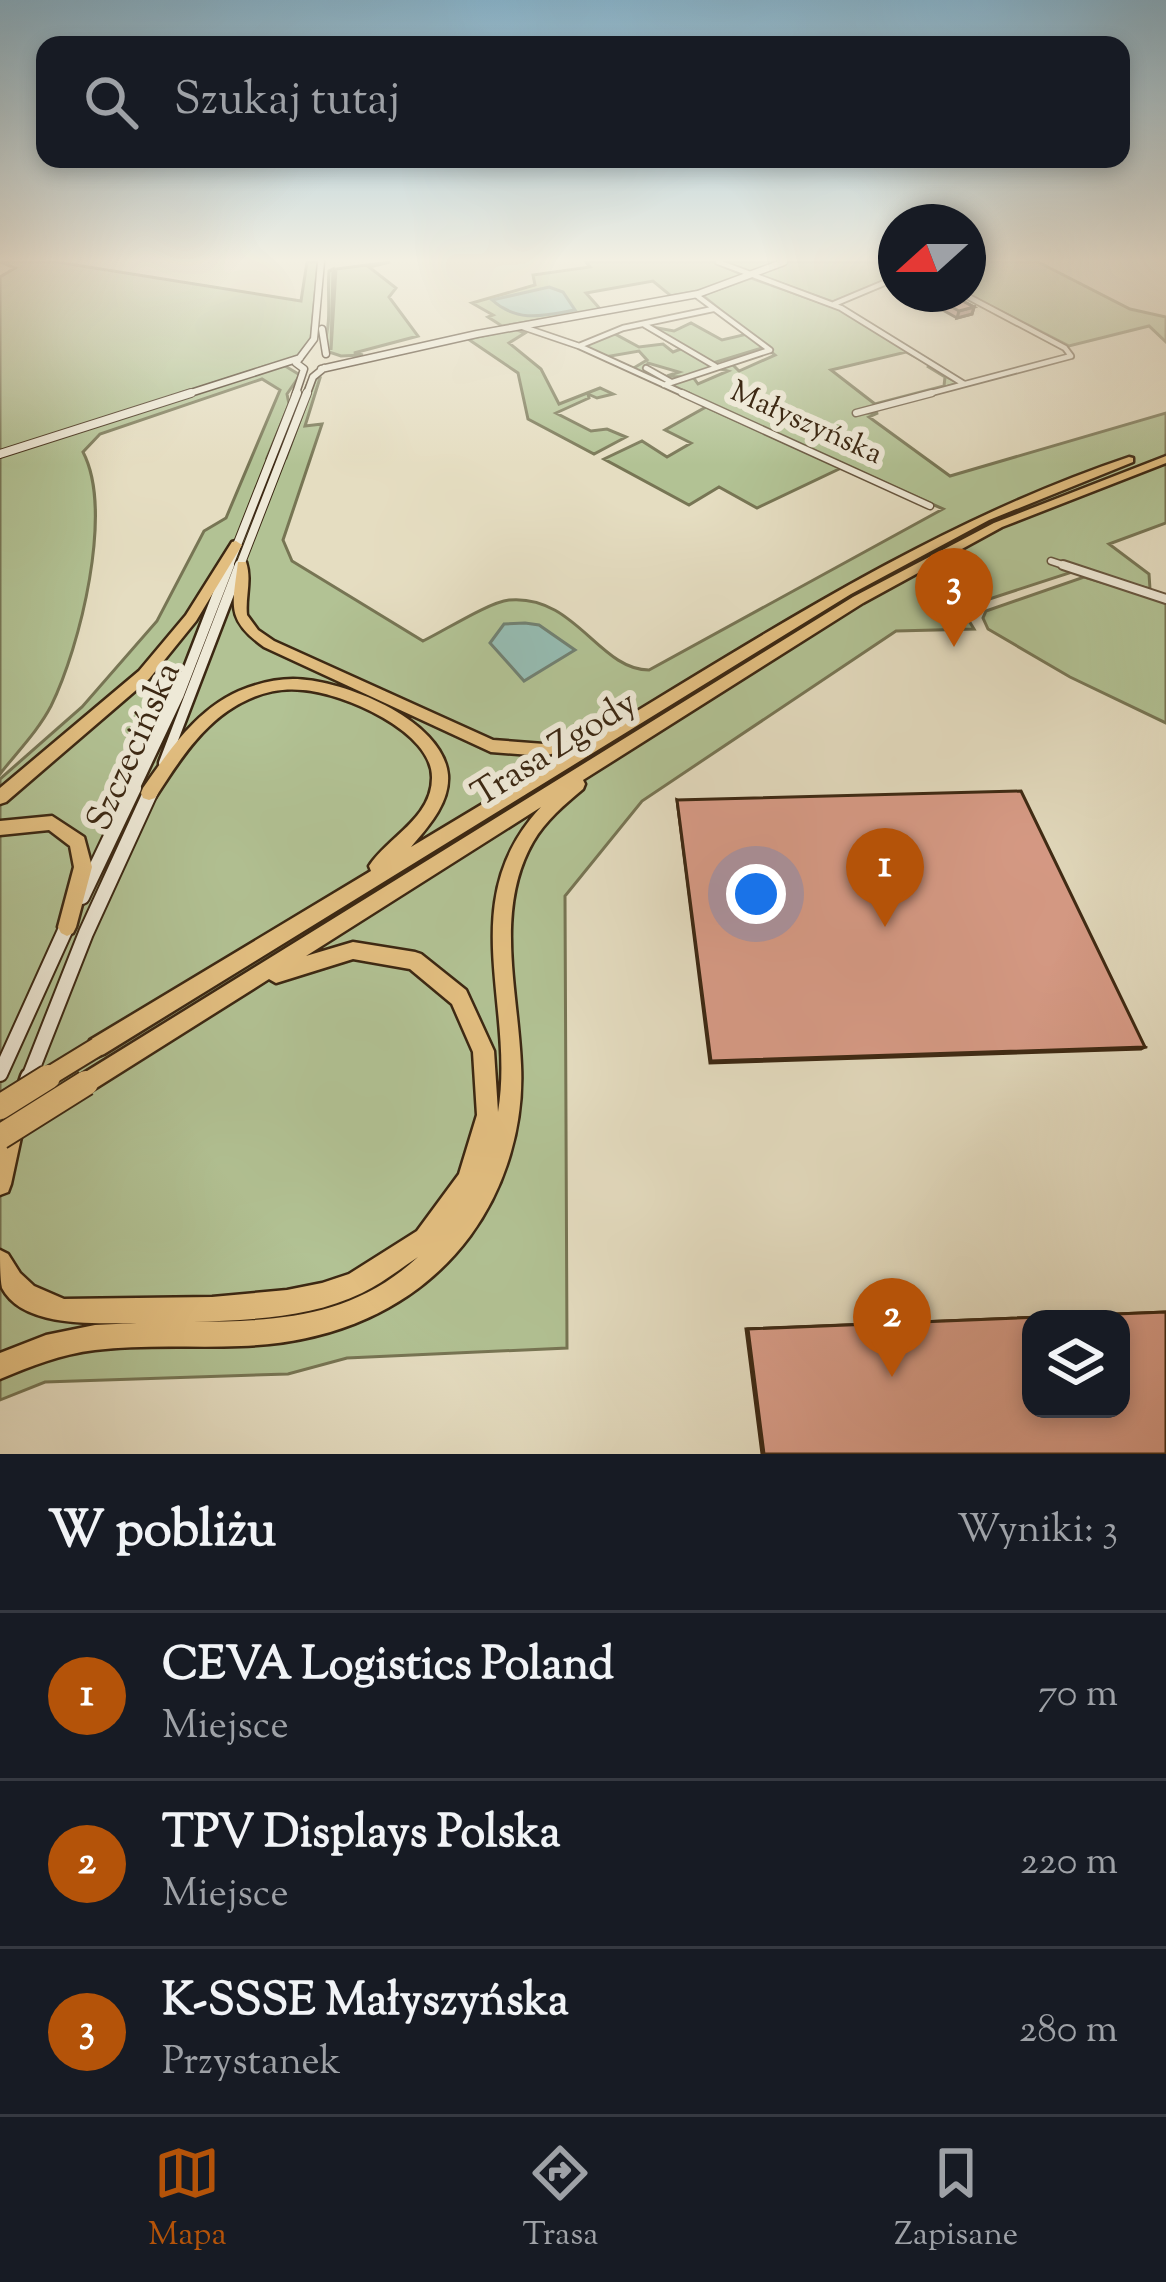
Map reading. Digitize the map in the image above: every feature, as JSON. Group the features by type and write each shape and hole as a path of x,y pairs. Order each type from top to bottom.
{"highway":[{"name":"Trasa Zgody","path":"4,1121 98,1047 652,707 922,549 1048,490 1166,448"},
{"name":"Trasa Zgody","path":"4,1121 86,1083 626,744 934,558 1031,510 1166,459"},
{"path":"0,797 144,675 191,618 236,545"},
{"path":"242,566 238,611 261,639 491,746 544,750 590,736 652,707"},
{"path":"149,793 199,726 231,701 264,688 294,683 332,688 414,728 430,742 440,774 429,815 410,840 298,925"},
{"path":"0,1366 37,1349 80,1340 312,1326 384,1299 436,1261 484,1196 506,1132 511,1069 502,910 516,857 555,803 626,744"},
{"path":"0,828 52,823 71,832 78,842 84,858 82,876 67,927"},
{"path":"0,1262 19,1291 34,1302 64,1310 265,1304 333,1292 370,1276 404,1256 454,1204 477,1159 489,1116 490,1062 478,1025 436,975 389,955 323,956 296,964 183,1022"},
{"path":"0,1184 4,1121"}],"main road":[{"name":"Szczecińska","path":"0,1074 169,716 315,330"},
{"path":"321,330 328,361"},
{"path":"0,454 247,373 500,330"},
{"path":"301,362 328,361"},
{"name":"Szczecińska","path":"0,1152 4,1121 191,701 314,376 328,361"}],"street":[{"name":"Małyszyńska","path":"531,330 667,384 930,506"},
{"path":"579,346 625,330"},
{"path":"652,330 716,366"},
{"name":"Małyszyńska","path":"667,384 770,350 742,330"},
{"path":"875,330 965,385"},
{"path":"856,412 1071,354 1028,330"},
{"path":"646,368 667,384"},
{"path":"1051,561 1166,599"}],"green space":[{"path":"0,330 312,330 303,353 285,366 300,375 287,394 289,404 267,458 276,458 310,378 280,458 286,458 316,378 320,378 305,426 322,424 283,540 292,561 423,641 500,602 532,601 552,608 615,658 649,670 943,509 669,386 682,377 667,376 679,372 648,363 646,368 667,377 663,383 632,369 647,360 639,351 605,357 582,346 613,333 639,347 663,344 673,352 681,349 649,330 703,330 722,340 747,334 765,347 713,363 659,332 714,366 693,377 698,384 728,371 717,368 757,354 733,365 739,371 775,355 744,330 873,330 923,361 906,352 831,370 875,404 944,386 945,377 927,366 958,383 864,413 878,413 869,417 950,476 1166,413 1166,523 1109,544 1149,574 1150,589 1078,570 974,604 966,616 974,629 896,631 642,801 565,896 567,1348 347,1358 288,1374 45,1382 0,1400 0,779 82,707 157,621 204,531 226,518 280,390 262,379 100,434 83,452 92,477 94,543 73,650 51,706 0,774 0,457 266,366 0,452"},
{"path":"327,330 331,330 331,350 332,330 413,330 418,336 354,353 363,355 341,356 329,352 324,343"},
{"path":"511,330 525,333 509,343 541,369 559,404 600,388 613,394 597,398 588,394 589,398 556,413 591,431 607,429 626,437 594,454 528,419 518,373 468,339"},
{"path":"1037,330 1134,330 1069,346"},
{"path":"706,407 841,468 757,508 719,487 689,505 604,459 642,441 667,457 691,443 665,430"},
{"path":"1084,577 1166,601 1166,723 1070,677 988,629 983,618 986,611"}],"water":[{"path":"504,624 539,625 575,650 524,681 490,643"}],"building":[{"path":"1021,791 1145,1047 711,1061 677,800"},
{"path":"1166,1312 1166,1454 764,1454 748,1329 1022,1318 1022,1418 1130,1418 1130,1313"}],"place":[{"name":"K-SSSE Małyszyńska","path":"954,647"},
{"name":"CEVA Logistics Poland","path":"885,927"},
{"name":"TPV Displays Polska","path":"892,1377"}]}
